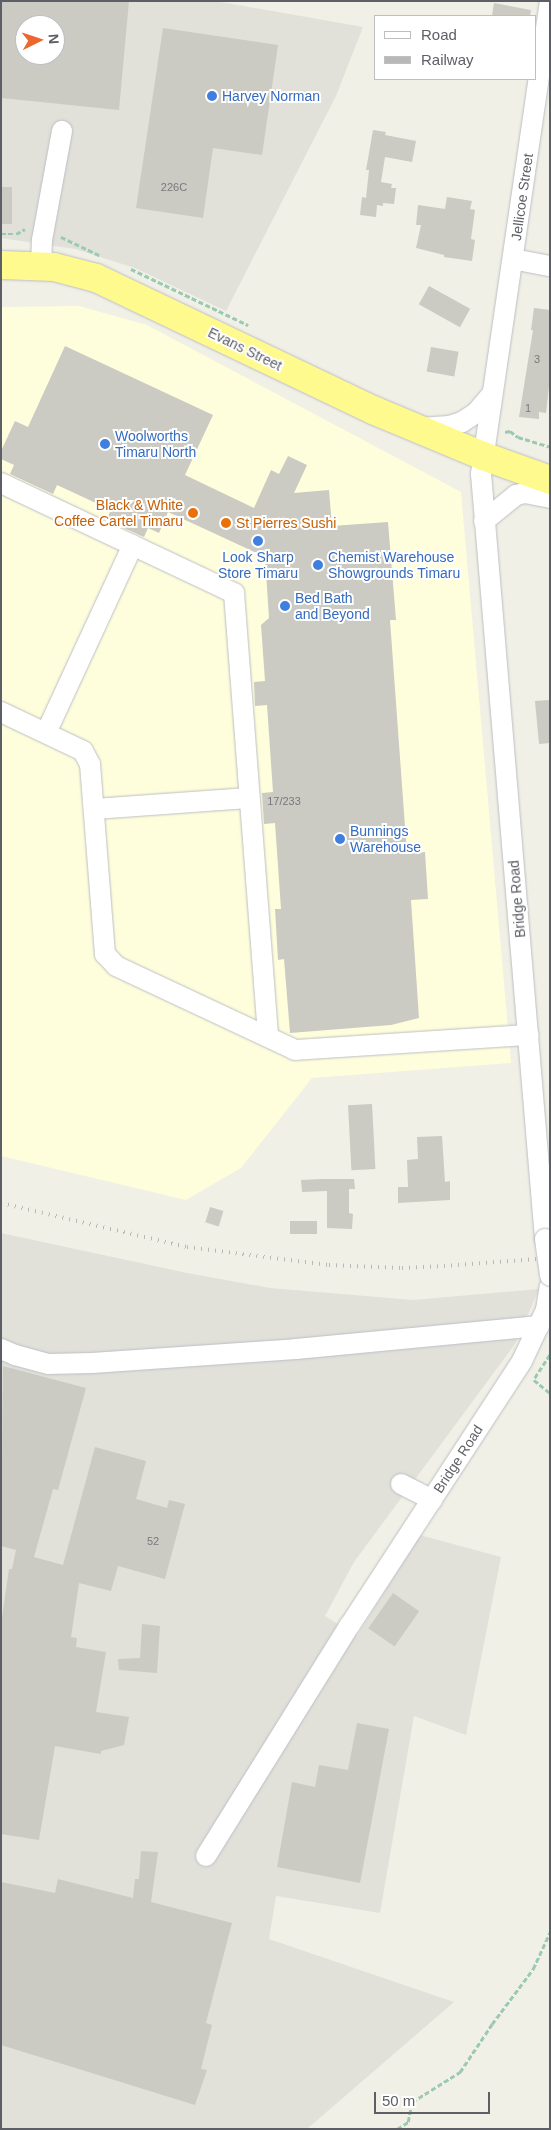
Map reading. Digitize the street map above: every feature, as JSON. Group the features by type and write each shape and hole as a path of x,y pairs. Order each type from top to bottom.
{"highway":[{"name":"Evans Street","path":"1,265 54,267 96,278 373,410 483,456 550,480"}],"street":[{"name":"Jellicoe Street","path":"483,456 550,1"},
{"path":"41,267 42,240 62,131"},
{"path":"513,259 550,266"},
{"path":"416,428 449,426 462,422 476,413 493,392"},
{"name":"Bridge Road","path":"483,456 481,474 484,521 545,1239 550,1276"},
{"path":"1,483 234,593 268,1037"},
{"path":"484,521 516,495 525,493 550,498"},
{"path":"46,733 133,545"},
{"path":"1,712 83,751 90,764 105,954 116,966 295,1050 529,1035"},
{"path":"94,809 249,798"},
{"name":"Bridge Road","path":"206,1856 350,1626 522,1361 546,1310 550,1286"},
{"path":"1,1349 22,1358 48,1364 92,1363 296,1350 539,1326"},
{"path":"401,1484 432,1500"}],"path":[{"path":"1,234 16,234 23,231 28,223"},
{"path":"65,238 106,258"},
{"path":"124,266 256,329"},
{"path":"504,432 510,431 518,437 550,448"},
{"path":"550,1355 534,1380 550,1393"},
{"path":"397,2129 408,2122 412,2102 460,2072 492,2024 533,1970 550,1932"}],"shaded area":[{"path":"1,1 215,1 363,27 336,96 226,311 135,268 75,249 1,238"},
{"path":"79,306 147,325 461,492 511,1063 312,1078 241,1168 186,1200 1,1156 1,307"},
{"path":"1,1233 187,1273 270,1288 413,1300 539,1289 515,1344 354,1562 325,1616 357,1636 420,1535 501,1557 466,1735 414,1716 380,1913 276,1896 269,1939 454,2002 307,2129 1,2129"}],"building":[{"path":"1,1 129,1 119,110 1,98"},
{"path":"494,3 531,10 530,15 492,15"},
{"name":"Harvey Norman","path":"163,28 278,45 262,155 213,148 203,218 136,208"},
{"path":"373,130 386,132 385,135 416,141 412,162 385,157 381,182 392,184 391,188 396,188 394,204 383,203 383,206 377,205 376,217 360,215 362,197 366,198 369,170 366,170"},
{"path":"1,187 12,187 12,224 1,224"},
{"path":"447,197 472,201 470,209 475,210 471,239 475,240 472,261 444,257 444,255 416,248 421,225 416,225 418,205 445,209"},
{"path":"429,286 470,309 460,327 419,304"},
{"path":"534,308 550,310 550,378 546,413 539,412 539,419 519,417 533,330 531,330"},
{"path":"65,346 213,415 185,475 254,508 271,470 279,474 288,456 307,465 294,493 329,490 332,526 388,522 396,620 390,620 407,854 425,852 428,899 411,900 419,1018 391,1025 290,1033 284,959 278,960 275,909 281,909 275,823 264,824 262,793 273,792 267,705 255,706 254,682 265,681 261,625 269,618 265,557 168,512 159,533 148,528 144,537 106,520 111,510 57,485 53,494 10,474 14,465 1,459 1,451 15,421 28,427"},
{"path":"431,347 459,352 454,376 427,372"},
{"path":"550,700 550,743 539,744 535,701"},
{"path":"372,1104 375,1169 351,1170 348,1105"},
{"path":"442,1136 445,1182 450,1181 450,1200 398,1203 398,1187 408,1187 407,1160 418,1159 417,1137"},
{"path":"354,1179 355,1189 349,1189 349,1213 353,1214 352,1229 327,1228 327,1191 302,1192 301,1180"},
{"path":"210,1207 223,1211 219,1226 205,1222"},
{"path":"290,1221 317,1221 317,1234 290,1234"},
{"path":"3,1366 86,1388 58,1490 53,1489 34,1557 63,1565 95,1447 146,1461 136,1499 167,1508 169,1500 185,1504 165,1579 118,1566 111,1591 79,1583 71,1637 77,1638 76,1647 106,1652 96,1712 129,1717 124,1745 101,1751 101,1754 55,1746 39,1840 1,1834 1,1624 9,1569 12,1569 16,1550 1,1546"},
{"path":"393,1593 419,1611 395,1647 368,1628"},
{"path":"142,1624 160,1626 157,1673 119,1670 118,1659 140,1658"},
{"path":"357,1723 389,1729 360,1883 277,1867 292,1782 315,1787 319,1765 348,1770"},
{"path":"141,1851 158,1852 151,1902 232,1923 206,2023 212,2025 201,2069 207,2070 195,2105 1,2045 1,1882 55,1893 58,1879 133,1898 135,1879 139,1879"}],"railway":[{"path":"1,1203 187,1247 329,1265 402,1268 550,1258"}],"place":[{"name":"Harvey Norman","path":"212,96"},
{"name":"Woolworths Timaru North","path":"105,444"},
{"name":"Black & White Coffee Cartel Timaru","path":"193,513"},
{"name":"St Pierres Sushi","path":"226,523"},
{"name":"Look Sharp Store Timaru","path":"258,541"},
{"name":"Chemist Warehouse Showgrounds Timaru","path":"318,565"},
{"name":"Bed Bath and Beyond","path":"285,606"},
{"name":"Bunnings Warehouse","path":"340,839"}]}
